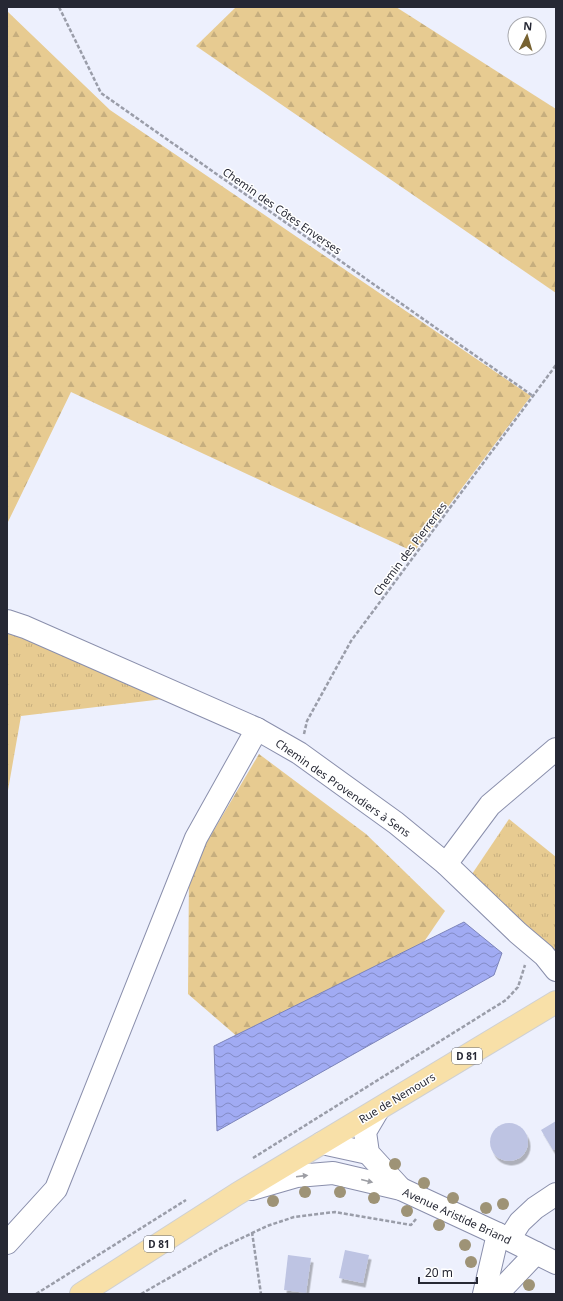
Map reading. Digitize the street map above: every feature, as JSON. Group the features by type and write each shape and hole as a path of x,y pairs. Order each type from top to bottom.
{"main road":[{"name":"Rue de Nemours","path":"237,1194 556,1002"},
{"name":"D 81","path":"81,1294 237,1194"}],"street":[{"name":"Chemin des Provendiers à Sens","path":"7,621 25,627 258,729 298,753 396,823 446,864 518,933 544,955 556,970"},
{"path":"7,1243 56,1189 196,838 258,729"},
{"path":"446,864 490,805 556,749"},
{"path":"378,1110 365,1132 368,1153 401,1190"},
{"path":"322,1143 368,1153"},
{"path":"322,1143 333,1173"},
{"name":"Avenue Aristide Briand","path":"237,1194 297,1176 333,1173 401,1190 556,1263"},
{"path":"484,1294 503,1237 535,1208 556,1194"},
{"path":"497,1294 536,1253"}],"path":[{"name":"Chemin des Côtes Enverses","path":"59,7 101,93 533,396"},
{"name":"Chemin des Pierreries","path":"298,753 307,721 351,641 556,365"},
{"path":"248,1161 506,1000 518,987 526,963"},
{"path":"36,1294 187,1199"},
{"path":"141,1294 252,1232 294,1217 335,1212 411,1225 420,1216"},
{"path":"252,1232 261,1294"}],"green space":[{"path":"236,7 396,7 556,109 556,293 196,46"},
{"path":"7,11 110,110 531,396 414,552 71,392 7,524"},
{"path":"7,621 180,697 21,716 7,796"},
{"path":"259,754 366,834 445,911 402,974 254,1051 188,994 189,872"},
{"path":"509,819 556,857 556,979 470,877"}],"water":[{"path":"464,922 502,953 494,975 217,1131 214,1046"}],"building":[{"path":"556,1121 556,1149 553,1150 541,1130"},
{"path":"505,1123 513,1123 523,1128 527,1135 527,1149 523,1156 513,1161 505,1161 495,1156 493,1153 490,1146 490,1138 495,1128 498,1126"},
{"path":"345,1250 369,1255 363,1283 339,1278"},
{"path":"288,1255 311,1258 306,1293 284,1290"}]}
